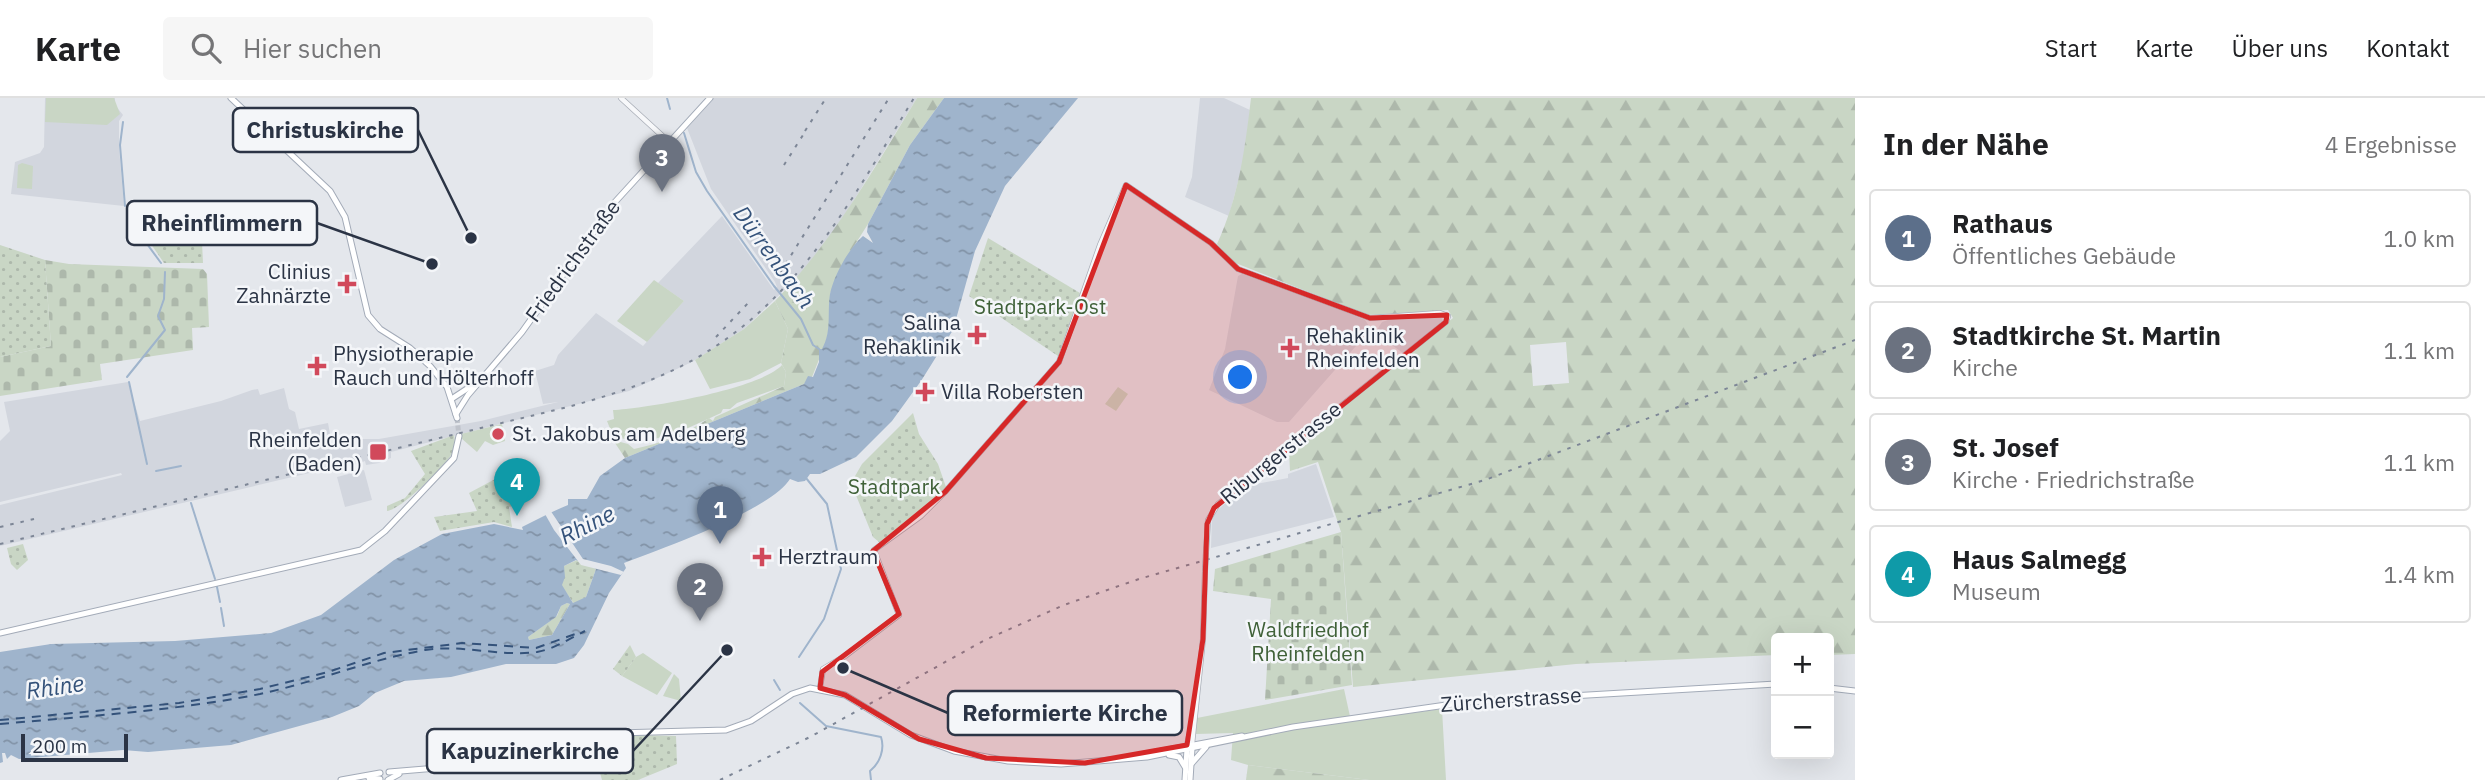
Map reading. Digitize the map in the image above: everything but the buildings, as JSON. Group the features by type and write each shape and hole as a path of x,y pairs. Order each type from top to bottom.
{"main road":[{"path":"231,98 330,191 345,217 364,303 372,321 417,353 447,387 453,398 456,416 466,392"},
{"name":"Friedrichstraße","path":"466,392 480,381 522,332 615,202 710,98"},
{"path":"447,387 466,392"},
{"path":"453,398 466,392"},
{"path":"0,633 350,554 370,544 454,458 459,436"},
{"name":"Zürcherstrasse","path":"1131,758 1376,713 1467,702 1771,684"},
{"path":"341,780 389,777 402,773 514,761 617,733 706,733 732,729 751,721 794,693 820,688"},
{"name":"Zürcherstrasse","path":"820,688 846,696 919,739 973,756 1054,764 1166,754 1249,736"},
{"path":"1834,689 1855,691"},
{"path":"1166,754 1179,757 1189,766 1209,746"},
{"name":"Riburgerstrasse","path":"1188,780 1189,747"}],"street":[{"path":"621,98 669,142"},
{"name":"Riburgerstrasse","path":"820,688 823,669 899,615 874,550 921,516 945,492 1059,362 1107,228 1126,185 1211,243 1238,270 1370,318 1440,313 1447,315 1448,319 1217,504 1208,520 1203,642 1189,747"}],"highlighted area":[{"path":"1126,185 1211,243 1238,269 1370,318 1447,315 1446,322 1214,508 1207,524 1203,639 1187,745 1085,763 986,758 919,739 845,695 820,688 822,672 899,614 873,551 945,492 1059,362"}],"shaded area":[{"path":"45,98 115,98 115,105 123,115 119,121 119,148 124,206 11,194 15,162 40,153 44,147"},
{"path":"714,98 917,98 838,226 806,269 744,329 692,362 629,391 391,452 391,458 379,463 366,465 365,461 337,472 335,467 0,546 0,505 122,475 121,473 0,502 0,441 10,431 4,402 128,382 140,421 221,401 252,390 258,389 260,395 284,388 289,409 295,412 299,429 328,423 332,445 349,439 379,439 481,421 558,402 543,404 535,371 554,365 558,355 596,313 643,346 684,301 658,283 722,216 774,290 777,287 775,282 711,189 687,128"},
{"path":"1200,98 1224,98 1250,110 1244,159 1229,216 1185,197 1192,177"},
{"name":"Rehaklinik Rheinfelden","path":"1242,274 1311,297 1365,320 1371,329 1289,422 1277,422 1209,390 1225,349 1238,276"},
{"path":"1440,315 1443,321 1403,353 1375,333 1382,322 1388,320"},
{"path":"1316,464 1334,517 1211,548 1212,515 1238,492 1256,484 1288,478 1288,474"},
{"path":"364,470 372,500 345,507 337,477"}],"green space":[{"path":"46,98 114,98 120,114 107,125 45,122"},
{"path":"917,98 944,98 910,145 868,224 844,262 830,294 831,317 826,342 812,377 804,384 625,458 613,440 628,444 634,449 653,444 683,433 709,418 713,421 715,417 784,386 786,372 781,363 788,329 775,301 834,229"},
{"path":"1251,98 1855,98 1855,654 1834,655 1834,633 1771,633 1771,655 1576,664 1353,687 1341,532 1318,462 1290,471 1289,451 1453,318 1448,310 1367,315 1233,262 1217,244 1231,208 1243,154","holes":["1566,342 1569,383 1533,386 1530,345"]},
{"path":"22,163 33,166 32,189 17,188 18,165"},
{"path":"141,218 201,221 203,263 164,263 142,231"},
{"name":"Stadtpark-Ost","path":"988,238 1080,293 1058,356 969,296"},
{"path":"0,245 45,260 51,346 0,357"},
{"path":"45,260 69,264 203,269 207,274 209,327 192,328 193,350 100,364 102,380 0,396 0,357 51,346"},
{"path":"654,280 684,301 647,342 617,321"},
{"path":"775,301 788,329 781,363 750,379 710,389 695,360 744,329"},
{"path":"782,365 786,372 784,386 737,403 730,409 723,409 721,413 688,428 681,427 678,431 660,438 639,441 613,436 607,421 614,419 613,410 702,396 751,382 770,374"},
{"path":"458,372 475,377 456,386 443,377"},
{"path":"1118,387 1128,394 1116,411 1105,404"},
{"name":"Stadtpark","path":"913,413 919,434 938,464 946,487 897,534 879,542 873,537 851,483 862,464"},
{"path":"502,424 505,441 493,445 485,441 477,452 461,438 461,434"},
{"path":"454,435 454,450 442,467 402,503 387,511 387,506 405,498 425,474 411,451"},
{"path":"499,477 523,497 523,503 509,507 512,527 494,522 440,531 434,517 477,511 469,493"},
{"name":"Waldfriedhof Rheinfelden","path":"1341,532 1352,685 1265,700 1271,599 1213,591 1215,569"},
{"path":"23,544 28,560 17,570 11,564 7,548"},
{"path":"577,560 596,569 586,597 574,604 561,585 564,566"},
{"path":"570,604 552,635 529,640 528,637 557,616 561,606"},
{"path":"630,645 636,657 622,676 613,669"},
{"path":"643,653 672,673 657,695 622,676 636,657"},
{"path":"674,674 679,679 681,701 663,696"},
{"path":"1344,689 1351,721 1442,709 1446,780 1369,780 1248,765 1231,760 1233,733 1196,734 1197,718"},
{"path":"634,735 676,736 677,764 638,780 602,780 592,744"},
{"path":"1248,765 1369,780 1246,780"}],"water":[{"name":"Rhine","path":"944,98 1078,98 1005,186 975,251 953,330 892,421 856,457 820,474 810,474 805,481 790,479 779,491 739,516 624,563 626,568 609,593 584,645 574,658 556,664 506,664 451,677 404,681 375,693 359,706 332,717 231,745 148,752 123,750 19,759 11,755 7,759 5,753 2,753 3,762 0,763 0,652 51,644 175,641 271,633 321,615 394,560 442,534 494,524 523,530 522,527 568,505 568,499 587,499 600,476 625,458 804,384 808,376 813,377 819,362 819,349 822,349 825,342 830,294 835,279 847,255 863,236 873,243 867,232 868,224 910,145","holes":["576,560 596,569 586,597 573,603 562,585 565,577 564,566","570,604 552,635 529,640 528,637 556,617 561,606"]}],"pier":[{"path":"550,510 583,559 624,572 621,575 581,565 554,530 545,514"}],"waterway":[{"name":"Dürrenbach","path":"667,98 670,109"},
{"path":"123,122 120,145 125,206"},
{"name":"Dürrenbach","path":"684,133 696,172 707,191 774,286 801,319 813,345 819,349"},
{"path":"128,218 161,263"},
{"path":"127,377 165,330 158,316 164,299 165,272"},
{"path":"129,382 147,464"},
{"path":"156,471 181,466"},
{"path":"799,657 824,619 841,569 827,504 806,478"},
{"path":"191,503 215,579"},
{"path":"217,587 220,602"},
{"path":"221,608 224,626"},
{"path":"774,680 780,690"},
{"path":"800,703 826,726 881,737 882,751 870,771 871,780"}],"ferry route":[{"path":"0,724 228,700 281,689 383,659 425,650 453,648 509,653 537,652 585,631"},
{"path":"0,720 179,703 260,689 328,672 384,653 462,643 536,648 581,632"}],"tunnel":[{"path":"457,418 459,436"}],"railway":[{"path":"805,131 826,98"},
{"path":"780,273 889,98"},
{"path":"0,544 568,407 632,387 678,368 730,336 763,309 793,278 845,209 914,98"},
{"path":"784,165 803,135"},
{"path":"716,337 750,301"},
{"path":"720,780 810,737 985,640 1064,605 1139,579 1485,480 1855,340"},
{"path":"0,527 34,519"}],"place":[{"name":"St. Josef","path":"662,192"},
{"name":"Christuskirche","path":"471,238"},
{"name":"Rheinflimmern","path":"432,264"},
{"name":"Clinius Zahnärzte","path":"347,284"},
{"name":"Salina Rehaklinik","path":"977,335"},
{"name":"Rehaklinik Rheinfelden","path":"1290,348"},
{"name":"Physiotherapie Rauch und Hölterhoff","path":"317,366"},
{"name":"Villa Robersten","path":"925,392"},
{"name":"St. Jakobus am Adelberg","path":"498,434"},
{"name":"Rheinfelden (Baden)","path":"378,452"},
{"name":"Haus Salmegg","path":"517,516"},
{"name":"Rathaus","path":"720,544"},
{"name":"Herztraum","path":"762,557"},
{"name":"Stadtkirche St. Martin","path":"700,621"},
{"name":"Kapuzinerkirche","path":"727,650"},
{"name":"Reformierte Kirche","path":"843,668"}]}
